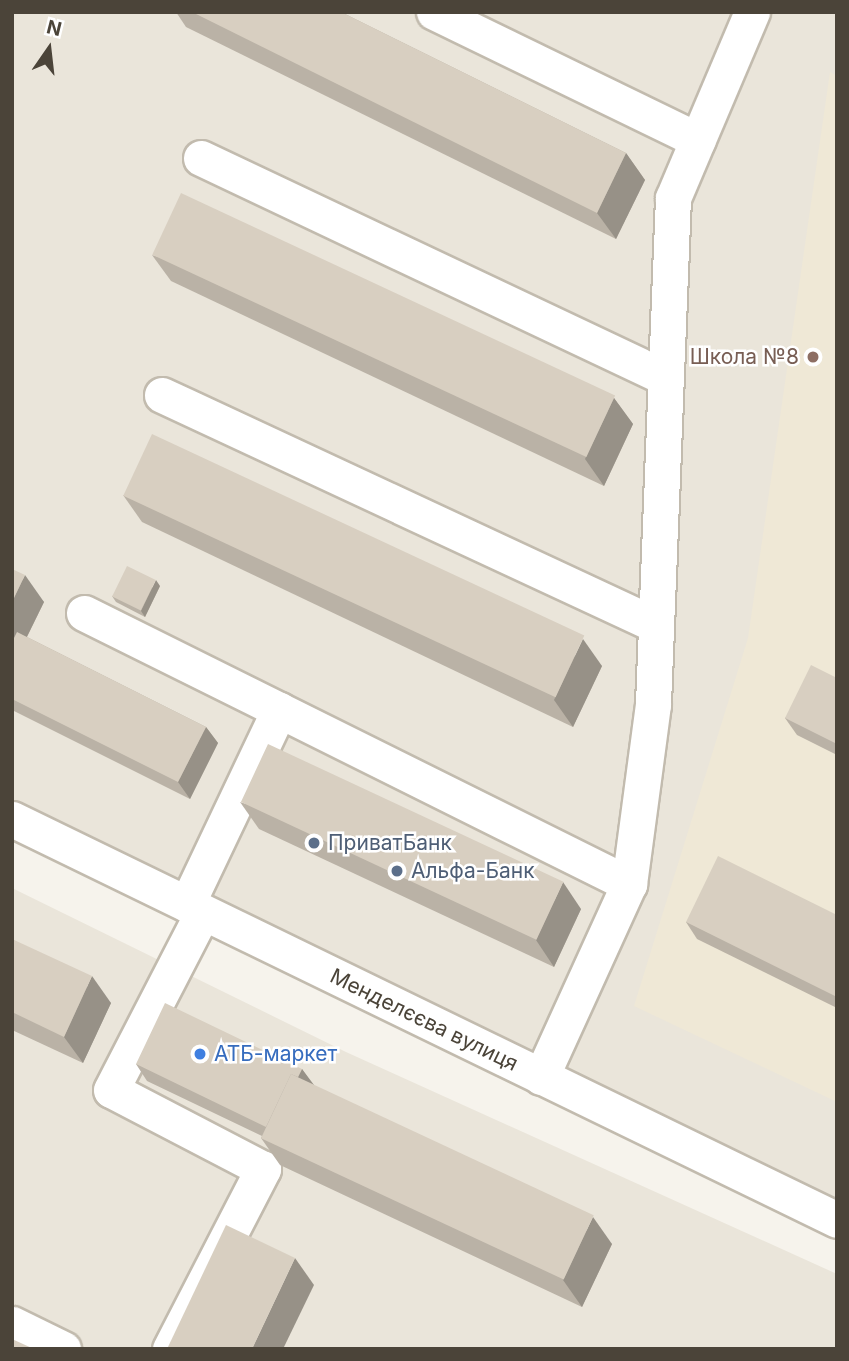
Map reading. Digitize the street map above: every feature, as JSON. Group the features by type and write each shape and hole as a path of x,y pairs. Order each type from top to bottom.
{"street":[{"path":"435,12 698,139"},
{"path":"541,1077 629,884 653,704 673,198 752,12"},
{"path":"201,158 666,378"},
{"path":"162,395 656,625"},
{"path":"84,613 629,884"},
{"path":"170,1349 263,1169 111,1090 195,908 279,710"},
{"name":"Менделєєва вулиця","path":"12,819 837,1220"},
{"path":"12,1324 63,1349"}],"shaded area":[{"path":"12,12 837,12 837,1199 12,800"},
{"name":"Школа №8","path":"830,72 837,76 837,1102 634,1006 748,638"},
{"path":"12,888 346,1052 837,1274 837,1349 12,1349"}],"building":[{"path":"192,12 341,12 626,153 597,213"},
{"path":"181,193 615,395 586,457 152,255"},
{"path":"152,434 584,636 556,697 123,496"},
{"path":"127,566 156,580 141,611 112,597"},
{"path":"12,569 25,575 12,602"},
{"path":"17,632 206,727 178,782 12,699 12,642"},
{"path":"811,665 837,678 837,744 785,718"},
{"path":"268,744 563,882 536,940 241,802"},
{"path":"718,856 837,915 837,997 686,922"},
{"path":"12,939 92,976 64,1037 12,1012"},
{"path":"165,1003 302,1069 298,1077 291,1074 266,1127 136,1064"},
{"path":"291,1074 594,1215 564,1280 261,1138"},
{"path":"226,1225 295,1258 252,1349 167,1349"},
{"path":"12,1339 34,1349 12,1349"}],"place":[{"name":"Школа №8","path":"813,357"},
{"name":"ПриватБанк","path":"314,843"},
{"name":"Альфа-Банк","path":"397,871"},
{"name":"АТБ-маркет","path":"200,1054"}]}
